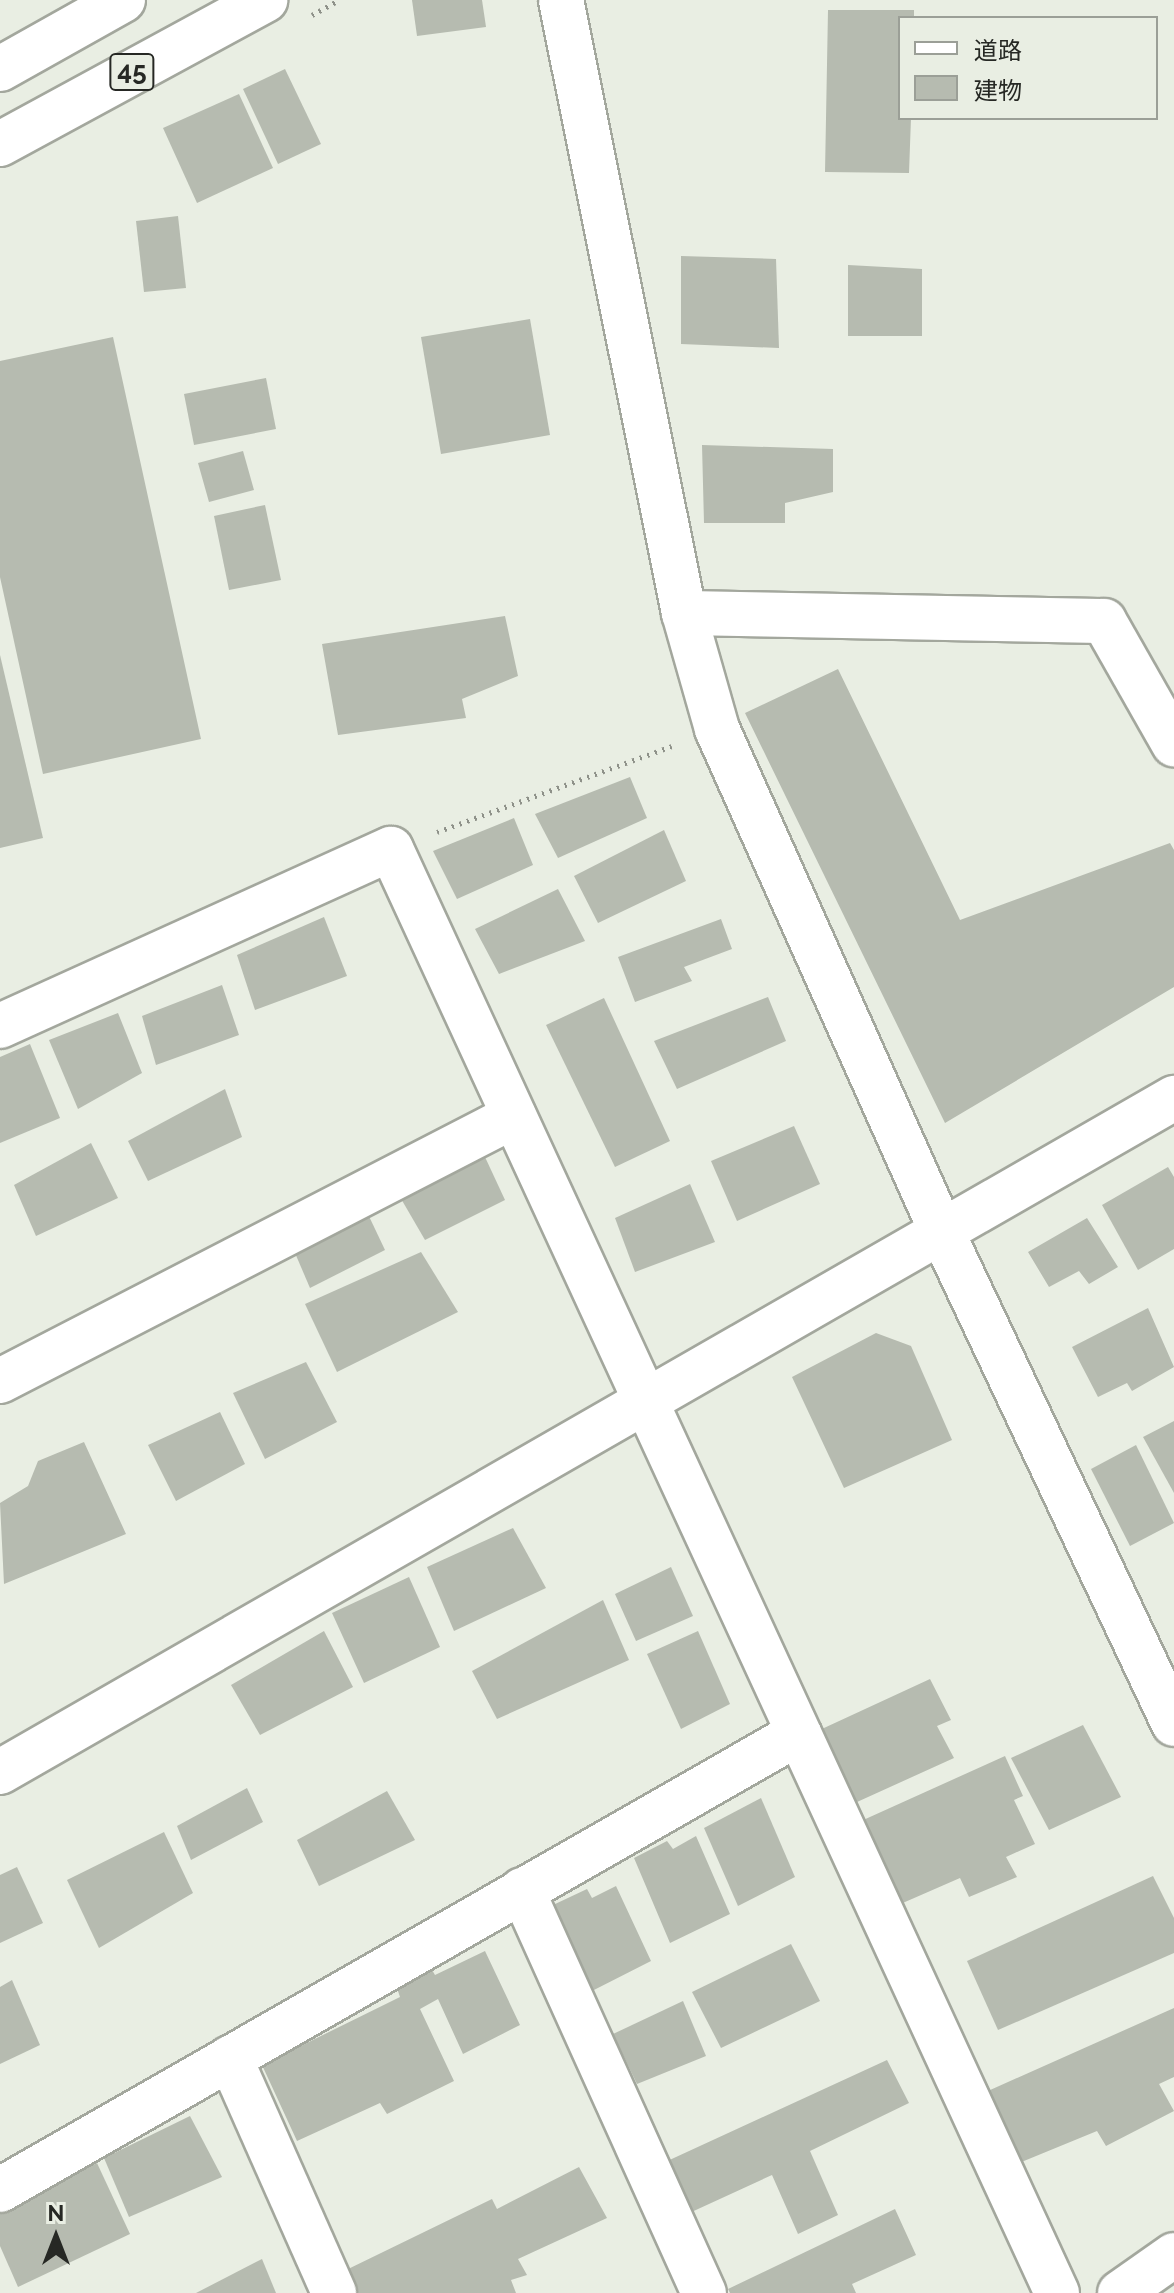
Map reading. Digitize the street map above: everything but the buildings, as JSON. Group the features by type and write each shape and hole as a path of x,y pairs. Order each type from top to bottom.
{"main road":[{"name":"45","path":"0,69 123,0"},
{"name":"45","path":"0,144 265,0"},
{"path":"561,0 684,613 717,729 941,1230 1174,1724"},
{"path":"684,613 1104,621 1174,744"},
{"path":"0,1026 391,849 1057,2293"},
{"path":"0,1772 1174,1098"},
{"path":"0,1381 514,1116"},
{"path":"0,2190 799,1733"},
{"path":"522,1890 704,2293"},
{"path":"230,2058 334,2293"},
{"path":"1120,2293 1174,2255"}],"path":[{"path":"391,849 717,729"}]}
